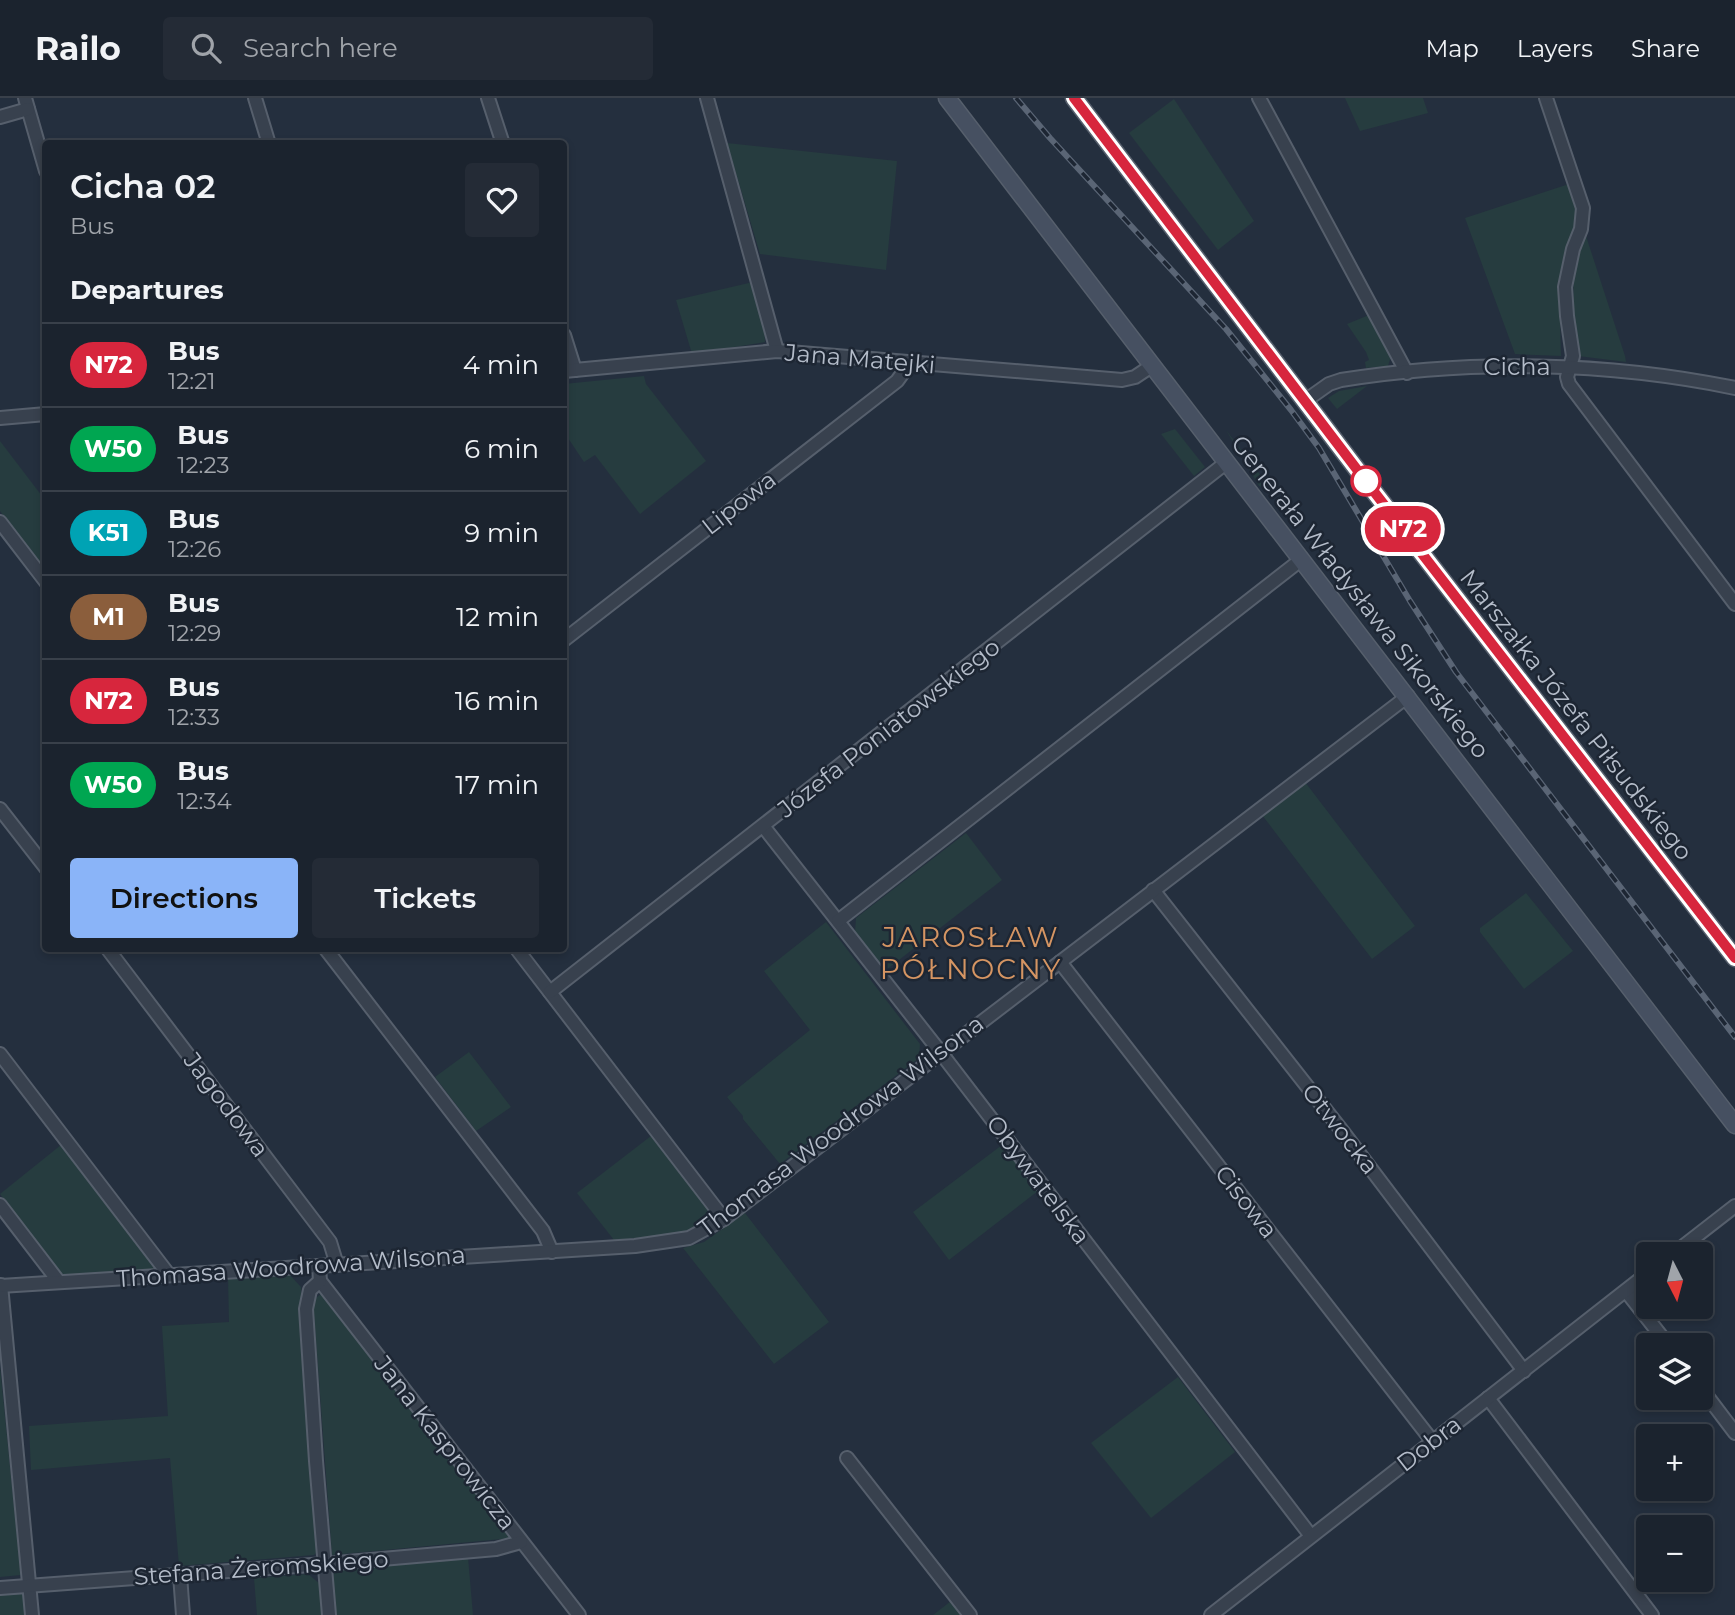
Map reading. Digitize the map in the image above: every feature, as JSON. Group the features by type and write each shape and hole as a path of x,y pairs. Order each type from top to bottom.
{"main road":[{"name":"Generała Władysława Sikorskiego","path":"947,98 1735,1125"},
{"name":"Marszałka Józefa Piłsudskiego","path":"1074,98 1735,958"}],"street":[{"path":"255,98 268,140"},
{"path":"488,98 502,140"},
{"path":"707,98 777,351"},
{"path":"1259,98 1407,373"},
{"path":"1546,98 1583,208 1581,229 1573,248 1565,287 1573,356 1569,384 1735,604"},
{"path":"0,117 27,103 42,157"},
{"name":"Jana Matejki","path":"569,371 777,351 1122,380 1135,377 1153,365"},
{"name":"Lipowa","path":"567,638 897,381 910,363"},
{"name":"Cicha","path":"1305,401 1329,384 1342,380 1483,366 1570,368 1654,376 1735,388"},
{"path":"0,418 42,414"},
{"name":"Józefa Poniatowskiego","path":"550,992 1227,462"},
{"path":"0,522 42,577"},
{"path":"838,921 1302,559"},
{"name":"Thomasa Woodrowa Wilsona","path":"1,1285 552,1252 665,1243 690,1238 723,1219 1408,696"},
{"path":"0,809 42,864"},
{"name":"Obywatelska","path":"763,826 941,1053 1311,1536"},
{"name":"Otwocka","path":"1153,890 1343,1132 1524,1371"},
{"name":"Jagodowa","path":"110,952 330,1241 337,1265"},
{"path":"328,952 543,1231 552,1252"},
{"path":"519,952 723,1219"},
{"name":"Cisowa","path":"1060,962 1433,1442"},
{"path":"0,1054 169,1275"},
{"path":"0,1205 59,1282"},
{"path":"1689,1242 1735,1206"},
{"path":"318,1266 320,1281 310,1290 306,1309 329,1615"},
{"name":"Jana Kasprowicza","path":"320,1281 579,1615"},
{"name":"Dobra","path":"1211,1615 1636,1283"},
{"path":"1,1285 32,1615"},
{"path":"1626,1291 1659,1333"},
{"path":"1488,1398 1653,1615"},
{"path":"1713,1404 1735,1433"},
{"path":"848,1458 970,1615"},
{"name":"Stefana Żeromskiego","path":"0,1588 496,1549 521,1542"},
{"path":"180,1574 183,1615"}],"green space":[{"path":"1345,98 1423,98 1428,113 1360,131"},
{"path":"1174,99 1254,221 1218,250 1129,133"},
{"path":"727,143 897,161 886,270 760,254"},
{"path":"1569,184 1579,214 1564,254 1559,284 1561,356 1515,354 1465,218"},
{"path":"1586,236 1626,362 1578,356 1574,279"},
{"path":"753,282 764,323 765,342 692,354 676,300"},
{"path":"1369,315 1391,356 1388,366 1366,368 1365,362 1369,360 1366,352 1347,324"},
{"path":"644,376 646,384 706,461 640,514 595,455 584,462 567,436 567,384"},
{"path":"1367,386 1337,409 1328,398 1339,391"},
{"path":"1175,429 1205,467 1194,476 1161,434"},
{"path":"1226,430 1271,489 1259,486"},
{"path":"0,441 42,496 42,563 40,564 0,511"},
{"path":"1305,782 1415,926 1372,959 1262,815"},
{"path":"966,833 1002,880 886,970 855,932 856,918"},
{"path":"1526,893 1573,951 1524,989 1480,932 1480,928"},
{"path":"826,922 920,1044 919,1058 780,1164 727,1097 810,1030 764,971"},
{"path":"469,1052 511,1107 476,1131 435,1077"},
{"path":"651,1136 710,1211 705,1221 689,1230 614,1240 577,1193"},
{"path":"61,1145 156,1271 65,1279 0,1194"},
{"path":"1002,1145 1038,1191 949,1260 913,1212"},
{"path":"745,1213 829,1322 774,1364 683,1248 704,1242"},
{"path":"287,1272 301,1287 321,1548 314,1555 179,1566 170,1458 31,1470 29,1426 168,1416 162,1326 229,1322 228,1277"},
{"path":"321,1294 513,1538 332,1555 313,1300"},
{"path":"0,1367 21,1575 0,1577"},
{"path":"1178,1377 1235,1452 1151,1518 1091,1443"},
{"path":"468,1557 473,1615 336,1615 333,1569"},
{"path":"308,1574 320,1584 322,1615 257,1615 254,1578"},
{"path":"26,1592 27,1615 0,1615 0,1594"},
{"path":"951,1601 963,1615 933,1615"}],"railway":[{"path":"1016,98 1226,329 1291,410 1319,448 1410,601 1456,672 1735,1037"}],"bus line":[{"name":"N72","path":"1074,98 1735,958"}],"district":[{"name":"JAROSŁAW PÓŁNOCNY","path":"971,953"}]}
